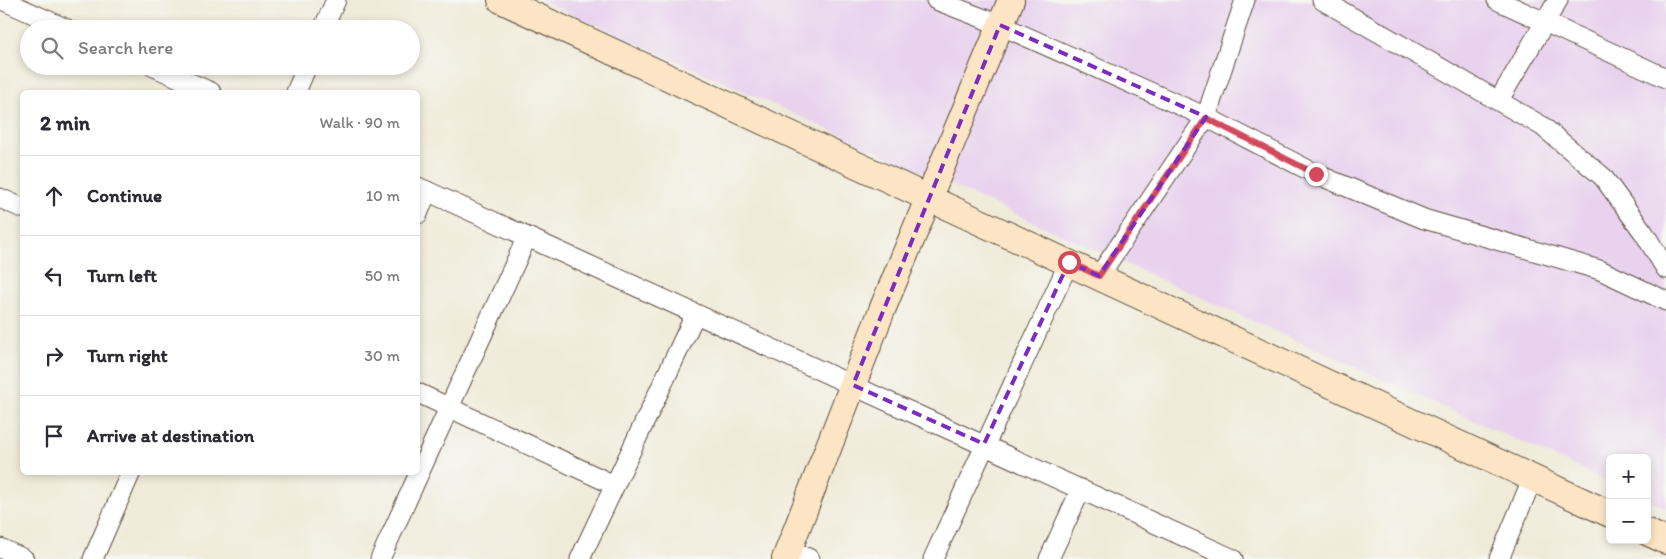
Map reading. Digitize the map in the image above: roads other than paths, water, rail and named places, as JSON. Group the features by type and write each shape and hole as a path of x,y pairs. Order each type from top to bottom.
{"street":[{"path":"2,0 47,20"},
{"path":"327,20 336,0"},
{"path":"501,0 1606,512"},
{"path":"936,0 1000,25 1206,118 1316,174 1424,219 1600,270 1666,301"},
{"path":"795,556 853,385 1011,0"},
{"path":"1099,276 1206,118 1245,0"},
{"path":"1322,0 1542,126 1603,177 1644,233 1666,269"},
{"path":"1497,0 1666,78"},
{"path":"1499,100 1558,0"},
{"path":"172,75 206,90"},
{"path":"297,90 303,75"},
{"path":"420,202 422,189 1233,559"},
{"path":"0,198 20,207"},
{"path":"420,473 527,236"},
{"path":"933,559 984,444 1069,262"},
{"path":"580,559 695,315"},
{"path":"420,394 614,485"},
{"path":"93,559 130,475"},
{"path":"380,559 419,475"},
{"path":"1498,559 1534,478"},
{"path":"1049,559 1081,489"},
{"path":"1651,534 1666,540"},
{"path":"0,548 24,559"}]}
